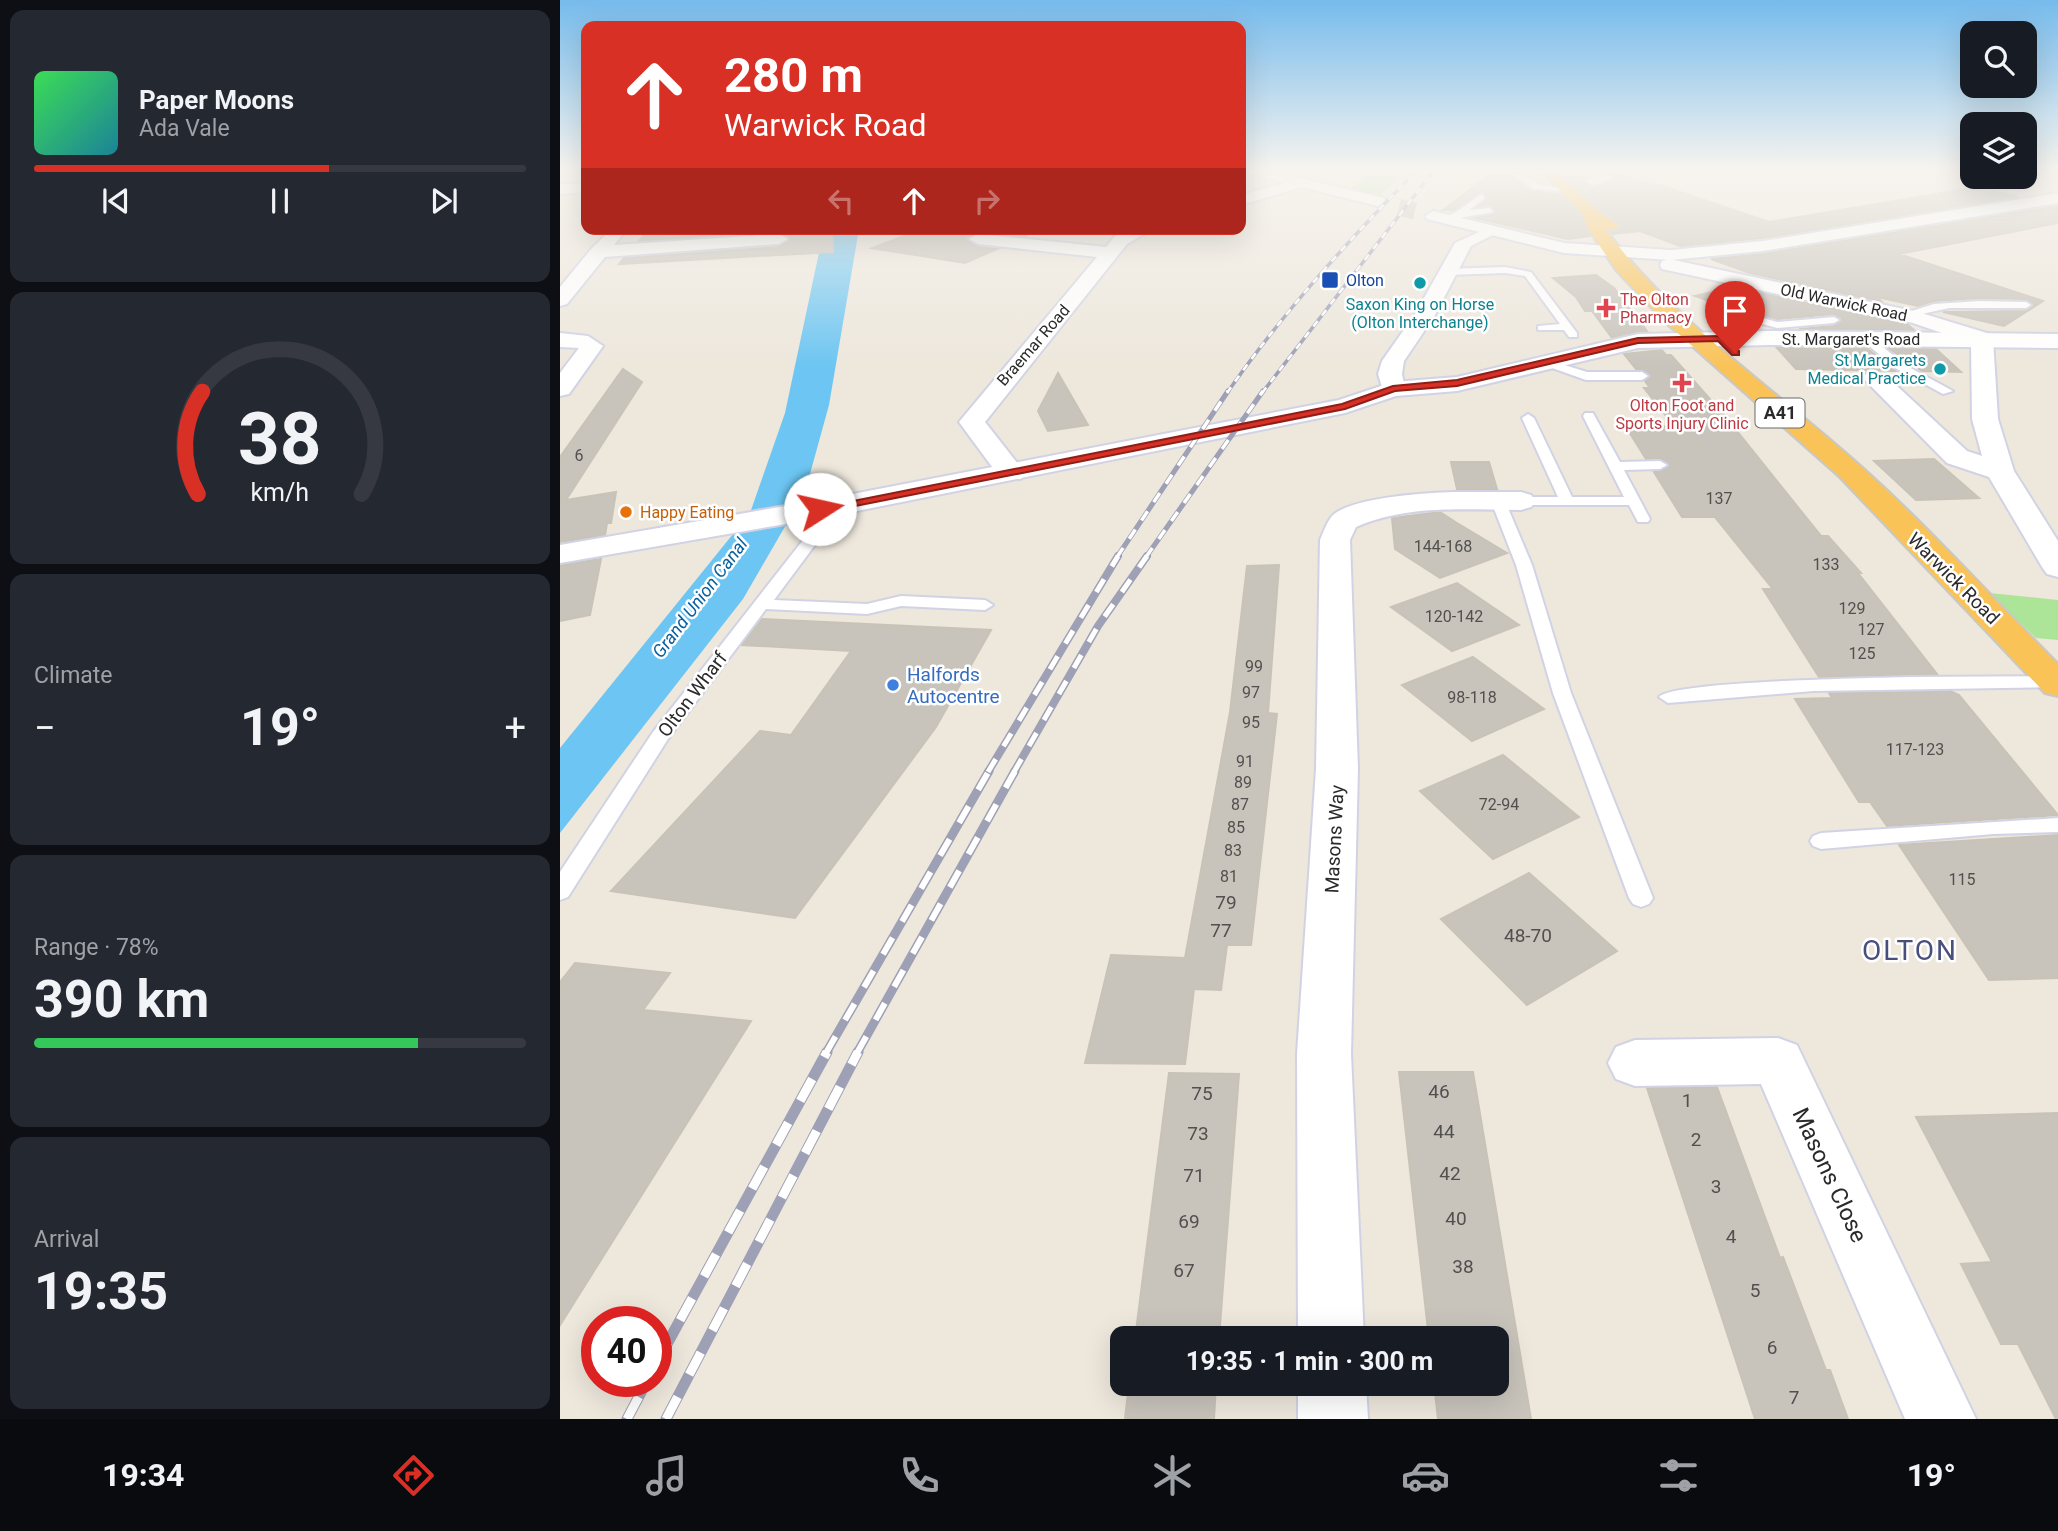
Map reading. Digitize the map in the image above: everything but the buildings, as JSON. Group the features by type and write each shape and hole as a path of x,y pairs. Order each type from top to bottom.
{"highway":[{"name":"Warwick Road","path":"1601,235 1627,271 1694,338 1850,471 2057,684"},
{"name":"Warwick Road","path":"1621,235 1720,339 1836,445 1850,471"}],"street":[{"path":"560,300 613,235"},
{"name":"Braemar Road","path":"1012,473 972,422 984,401 1121,240 1131,235"},
{"path":"1393,388 1390,374 1393,361 1425,315 1464,243 1484,235"},
{"path":"1506,235 1564,248 1640,255 1695,254 1829,235"},
{"path":"598,251 780,239"},
{"path":"978,239 1112,253"},
{"name":"Old Warwick Road","path":"1669,265 1904,315 1982,340"},
{"name":"St. Margaret's Road","path":"1720,339 1836,330 1867,339 2058,341"},
{"path":"560,554 634,546 719,526 1012,473 1345,406 1393,388 1457,383 1638,341 1720,339"},
{"path":"560,340 580,341 592,346 560,389"},
{"path":"1982,340 1985,419 2000,471 2049,540 2058,567"},
{"path":"1875,378 1957,457 2000,471"},
{"name":"Masons Way","path":"1331,1326 1324,1054 1337,769 1335,540 1344,521 1378,506 1399,503 1509,501"},
{"name":"Masons Close","path":"1635,1063 1778,1060 1941,1419"},
{"path":"1332,1396 1333,1419"}],"lane":[{"path":"1447,272 1505,270 1528,274 1569,331 1542,328"},
{"path":"1904,315 1924,307 1956,303 2026,304"},
{"path":"1742,315 1772,325 1809,325 1836,330"},
{"path":"1809,325 1836,330"},
{"path":"1867,339 1901,367 1947,391"},
{"path":"1545,362 1586,376 1642,376"},
{"path":"1588,416 1631,501 1643,519"},
{"path":"1528,418 1567,501"},
{"path":"1614,466 1660,465"},
{"path":"1631,501 1509,501 1524,565 1562,693 1642,898"},
{"name":"Olton Wharf","path":"560,891 660,736 838,506"},
{"path":"761,604 867,609 901,601 985,605"},
{"path":"1668,697 1728,690 1826,685 2057,684"},
{"path":"1821,841 1993,827 2058,825"}],"green space":[{"path":"1989,593 2058,600 2058,640 2036,638"}],"water":[{"name":"Grand Union Canal","path":"823,235 858,235 829,405 805,492 743,599 560,833 560,748 750,513 785,413"}],"railway":[{"path":"1227,393 1271,334 1355,235"},
{"path":"1262,393 1384,235"},
{"path":"1117,557 1228,391"},
{"path":"1146,557 1263,391"},
{"path":"988,772 1118,556"},
{"path":"1014,772 1098,626 1147,556"},
{"path":"826,1053 989,771"},
{"path":"857,1053 1015,771"},
{"path":"672,1335 827,1052"},
{"path":"666,1419 858,1052"},
{"path":"627,1419 639,1397"}],"place":[{"name":"Olton","path":"1330,280"},
{"name":"Saxon King on Horse (Olton Interchange)","path":"1420,283"},
{"name":"The Olton Pharmacy","path":"1606,308"},
{"name":"St Margarets Medical Practice","path":"1940,369"},
{"name":"Olton Foot and Sports Injury Clinic","path":"1682,383"},
{"name":"Happy Eating","path":"626,512"},
{"name":"Halfords Autocentre","path":"893,685"}],"district":[{"name":"OLTON","path":"1910,950"}],"route":[{"path":"820,509 1345,406 1372,399 1393,388 1457,383 1638,341 1720,339 1735,353"}]}
